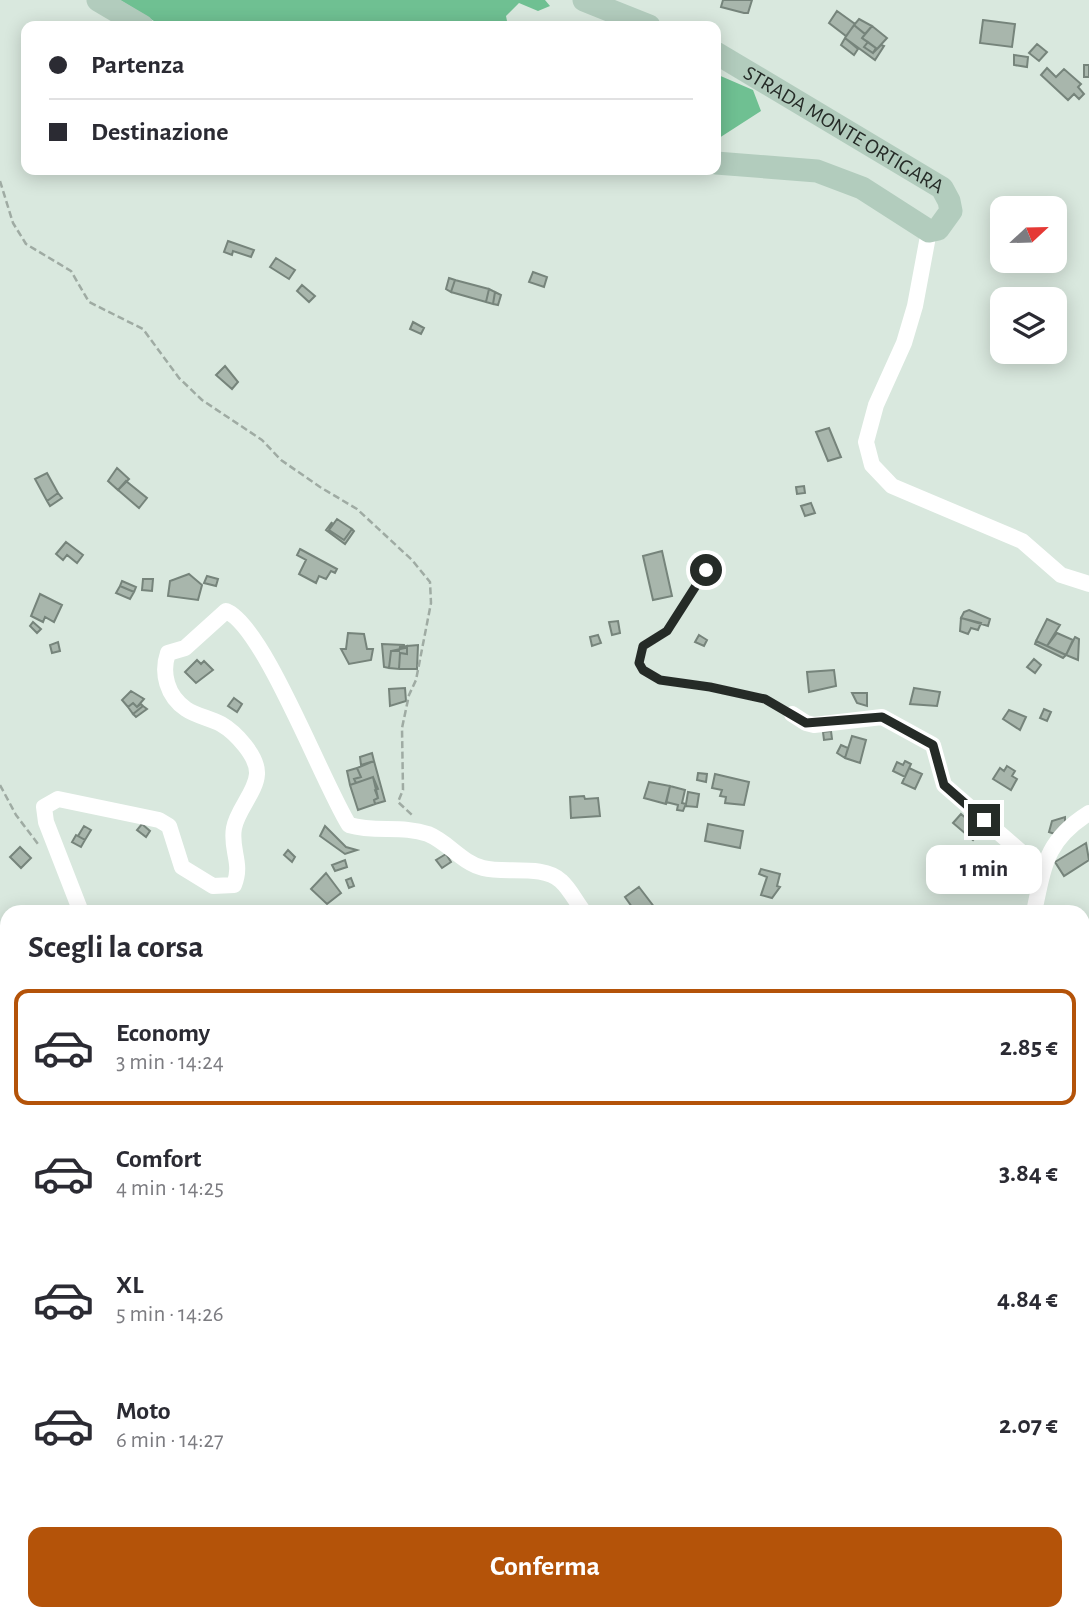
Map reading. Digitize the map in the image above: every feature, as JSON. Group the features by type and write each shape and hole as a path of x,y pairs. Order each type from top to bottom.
{"main road":[{"path":"98,0 134,21"},
{"path":"584,0 636,21"},
{"name":"STRADA MONTE ORTIGARA","path":"721,56 942,188 951,211 938,229 929,231 862,188 817,171 721,163"}],"street":[{"path":"929,231 915,306 904,343 876,405 866,442 872,465 891,486 1022,541 1061,575 1089,584"},
{"path":"78,905 46,822 44,807 58,799 159,820 169,826 182,867 213,886 234,885 240,871 234,846 234,827 257,775 254,757 223,725 186,709 170,692 163,666 168,653 185,648 226,611 237,615 265,658 312,745 335,804 349,825 367,831 401,829 426,833 446,842 481,868 547,874 561,881 579,905"},
{"path":"792,714 814,725 882,717 933,745 944,785 1043,871"},
{"path":"1036,905 1051,848 1061,833 1089,813"}],"lane":[{"path":"706,570 667,631 643,646 639,663 643,670 660,680 765,699 792,714"}],"path":[{"path":"0,181 13,223 26,244 71,271 89,302 143,329 179,378 202,400 262,440 281,460 357,509 412,560 430,582 431,603 416,680 409,695 401,728 403,790 398,802 426,833"},
{"path":"0,785 16,815 42,850"}],"green space":[{"path":"120,0 545,0 550,6 538,11 519,3 506,16 507,21 154,21"},
{"path":"721,76 753,90 761,111 721,137"}],"building":[{"path":"723,0 752,0 748,13 744,13 721,7"},
{"path":"837,11 855,24 846,36 829,23"},
{"path":"859,19 872,26 865,34 854,25"},
{"path":"983,20 1015,24 1012,47 980,43"},
{"path":"854,25 865,34 862,38 868,42 864,47 873,53 881,45 884,46 875,60 845,38"},
{"path":"872,26 887,38 877,49 862,38"},
{"path":"845,38 858,49 854,55 841,45"},
{"path":"868,42 876,48 873,53 864,47"},
{"path":"1037,44 1047,52 1039,61 1029,53"},
{"path":"1014,55 1028,57 1027,67 1014,65"},
{"path":"1084,65 1089,65 1089,77 1084,77"},
{"path":"1047,68 1056,77 1064,69 1081,84 1078,87 1084,94 1079,99 1074,94 1068,100 1041,75"},
{"path":"228,241 254,250 251,257 233,251 232,255 224,252"},
{"path":"276,258 295,270 289,279 270,267"},
{"path":"533,272 547,277 544,287 529,282"},
{"path":"449,278 455,280 451,292 446,289"},
{"path":"455,280 489,289 486,302 451,292"},
{"path":"302,285 315,296 309,302 297,291"},
{"path":"489,289 495,292 493,304 486,302"},
{"path":"495,292 501,295 498,305 493,304"},
{"path":"413,322 424,328 421,334 410,329"},
{"path":"225,366 238,382 232,389 216,375"},
{"path":"829,428 841,457 828,461 816,432"},
{"path":"117,468 129,479 118,490 108,481"},
{"path":"47,473 58,493 47,501 35,479"},
{"path":"126,481 147,498 139,508 118,490"},
{"path":"804,486 805,493 797,494 796,487"},
{"path":"58,493 62,498 50,506 47,501"},
{"path":"811,503 815,513 805,516 801,506"},
{"path":"337,519 352,529 344,540 329,530"},
{"path":"332,522 329,530 344,540 352,529 354,531 345,544 326,530"},
{"path":"66,542 83,555 77,563 67,555 63,560 56,554"},
{"path":"300,549 337,569 335,573 331,571 326,579 319,576 316,583 299,574 306,560 297,555"},
{"path":"662,551 672,596 653,600 643,556"},
{"path":"189,574 202,585 198,600 168,596 170,581"},
{"path":"207,576 218,579 216,586 204,583"},
{"path":"143,579 153,579 152,591 142,590"},
{"path":"122,581 136,587 134,592 120,586"},
{"path":"120,586 134,592 130,599 116,593"},
{"path":"40,594 62,605 54,622 45,617 43,622 31,616"},
{"path":"969,610 990,619 988,626 961,618 964,612"},
{"path":"961,618 981,623 978,630 971,628 968,634 960,631"},
{"path":"1047,619 1060,625 1047,646 1036,641"},
{"path":"618,621 620,633 612,635 609,622"},
{"path":"33,622 41,629 37,633 30,626"},
{"path":"348,633 364,634 367,649 373,649 371,660 349,664 341,649 346,649"},
{"path":"1057,633 1073,640 1066,655 1047,646"},
{"path":"598,635 601,643 592,646 590,637"},
{"path":"699,635 707,640 704,646 695,642"},
{"path":"1075,637 1079,639 1078,660 1066,655"},
{"path":"1036,641 1066,655 1063,658 1035,644"},
{"path":"58,642 60,651 52,653 50,645"},
{"path":"382,644 404,645 405,648 391,651 389,668 384,667"},
{"path":"418,645 417,669 399,669 400,653 407,654 407,646"},
{"path":"407,646 407,654 400,653 399,669 389,668 391,651 399,651 400,647"},
{"path":"1034,659 1041,665 1035,673 1027,667"},
{"path":"197,660 201,664 204,661 213,670 196,683 185,672"},
{"path":"834,670 836,686 809,692 807,672"},
{"path":"405,688 406,701 390,706 389,689"},
{"path":"914,688 940,692 937,706 910,704"},
{"path":"131,691 144,699 137,707 133,703 128,707 122,700"},
{"path":"852,693 867,693 867,706 857,703"},
{"path":"234,698 242,704 237,712 228,706"},
{"path":"133,703 137,707 141,704 143,706 133,714 128,707"},
{"path":"143,706 147,709 136,717 133,714"},
{"path":"1044,709 1051,712 1047,721 1040,718"},
{"path":"1009,710 1026,717 1020,730 1003,719"},
{"path":"831,731 832,739 824,740 823,732"},
{"path":"852,736 866,740 860,763 845,758"},
{"path":"841,745 848,748 845,758 837,753"},
{"path":"372,753 374,761 361,765 360,757"},
{"path":"374,761 385,801 375,804 374,800 378,798 375,790 378,789 373,777 356,783 354,779 361,777 357,768"},
{"path":"905,761 911,764 905,777 893,771 897,762 903,765"},
{"path":"1007,766 1015,771 1012,776 1017,779 1011,790 993,779 1000,768 1004,771"},
{"path":"357,768 361,777 354,779 356,783 350,785 347,771"},
{"path":"909,768 922,774 915,789 902,783"},
{"path":"698,773 707,774 706,782 697,780"},
{"path":"715,774 749,782 744,805 725,803 726,797 720,796 722,790 712,788"},
{"path":"373,777 378,798 374,800 375,804 358,810 350,785"},
{"path":"649,782 670,786 666,804 644,798"},
{"path":"670,786 685,790 682,803 686,804 688,792 699,794 697,807 685,806 683,811 677,810 678,805 666,802"},
{"path":"584,796 585,799 598,798 600,816 571,818 570,797"},
{"path":"961,814 981,831 973,840 953,823"},
{"path":"1065,817 1065,823 1055,834 1049,832 1052,821"},
{"path":"142,824 150,831 146,837 137,830"},
{"path":"708,824 743,831 740,848 705,841"},
{"path":"84,826 91,830 85,840 78,836"},
{"path":"325,826 346,847 357,850 345,854 320,836"},
{"path":"76,835 85,840 81,847 72,842"},
{"path":"1086,843 1089,860 1064,876 1055,862"},
{"path":"20,847 31,858 21,868 10,857"},
{"path":"288,850 295,857 292,862 284,855"},
{"path":"446,854 451,862 442,868 436,860"},
{"path":"1009,854 1025,869 1013,881 997,866"},
{"path":"345,860 347,867 335,871 332,865"},
{"path":"761,869 780,874 777,886 780,887 772,898 761,895 767,877 759,874"},
{"path":"326,873 341,893 327,904 311,889"},
{"path":"351,878 354,886 349,888 346,880"},
{"path":"639,887 653,905 631,905 625,897"}],"route":[{"path":"706,570 667,631 643,646 639,654 639,663 643,670 660,680 765,699 814,725 882,717 891,720 933,745 937,752 939,776 944,785 984,820"}]}
